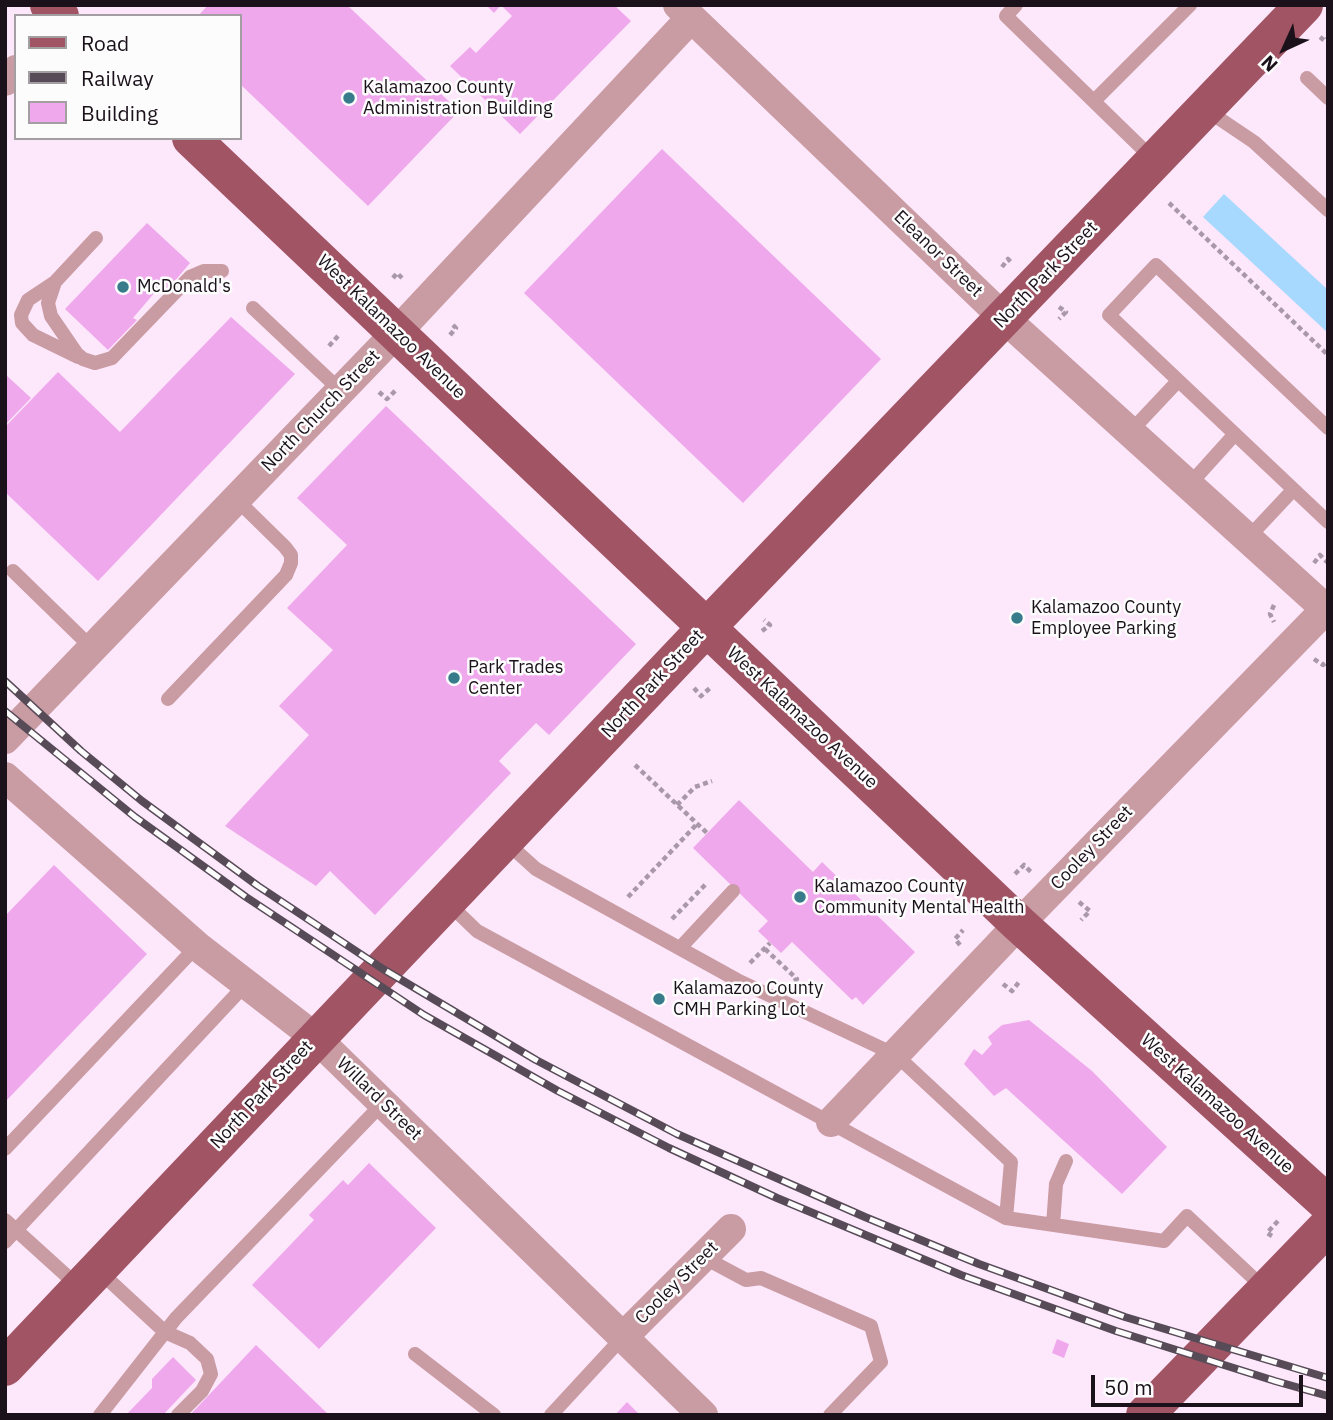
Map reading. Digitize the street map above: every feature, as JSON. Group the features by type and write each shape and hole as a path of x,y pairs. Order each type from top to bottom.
{"main road":[{"name":"North Park Street","path":"5,1367 707,627 1205,109 1312,21"},
{"name":"West Kalamazoo Avenue","path":"193,140 1019,923 1328,1204"},
{"path":"1145,1415 1328,1226"}],"street":[{"name":"Eleanor Street","path":"684,12 1004,318 1327,609"},
{"name":"North Church Street","path":"5,739 397,332 684,12"},
{"name":"Cooley Street","path":"831,1122 1019,923 1327,609"},
{"name":"Willard Street","path":"5,777 197,946 316,1038 703,1415"},
{"name":"Cooley Street","path":"622,1337 731,1229"}],"lane":[{"path":"1016,5 1006,16 1155,161"},
{"path":"1094,102 1190,5"},
{"path":"1307,78 1328,98"},
{"path":"1205,109 1254,142 1328,210"},
{"path":"96,238 55,282 28,300 23,308 22,323 25,329 40,340 89,362 104,362 112,358 190,276 204,271 222,271"},
{"path":"1328,428 1156,265 1109,315 1328,523"},
{"path":"55,282 48,303 51,316 71,347 89,362"},
{"path":"253,309 341,391"},
{"path":"1130,432 1178,381"},
{"path":"1189,485 1235,434"},
{"path":"1248,538 1293,490"},
{"path":"168,699 286,575 291,563 285,547 236,499"},
{"path":"13,571 92,648"},
{"path":"505,841 536,869 737,980 896,1055 1011,1162 1006,1218"},
{"path":"680,948 733,891"},
{"path":"447,902 477,931 1006,1218 1164,1241 1187,1216 1265,1290"},
{"path":"5,1149 197,946"},
{"path":"5,1242 11,1225 246,984"},
{"path":"100,1415 186,1308 383,1103"},
{"path":"1053,1225 1056,1184 1066,1161"},
{"path":"11,1225 165,1332 190,1343 207,1359 211,1374 202,1391 178,1415"},
{"path":"703,1257 746,1280 761,1278 871,1326 881,1362 830,1415"},
{"path":"551,1415 622,1337"},
{"path":"415,1353 494,1415"}],"path":[{"path":"1312,21 1325,41 1328,38"},
{"path":"1169,203 1328,355"},
{"path":"1002,267 1008,259 1012,262"},
{"path":"393,278 397,273 402,278"},
{"path":"1059,307 1066,312 1059,319"},
{"path":"450,335 456,328 451,323"},
{"path":"329,346 338,336"},
{"path":"378,392 387,399 396,390"},
{"path":"1320,555 1328,563"},
{"path":"1274,605 1270,614 1275,623"},
{"path":"762,631 770,625 764,620"},
{"path":"701,696 710,688"},
{"path":"635,765 707,833"},
{"path":"677,805 695,787 712,781"},
{"path":"625,900 697,824"},
{"path":"1016,874 1024,865 1032,873"},
{"path":"667,923 710,881"},
{"path":"1077,900 1090,911 1081,920"},
{"path":"955,939 963,930"},
{"path":"762,966 754,959 770,943"},
{"path":"765,949 797,979 792,983 782,977"},
{"path":"1003,984 1012,991 1019,982"},
{"path":"1267,1233 1278,1221"}],"water":[{"path":"1224,194 1328,290 1328,333 1203,217"}],"building":[{"name":"Kalamazoo County Administration Building","path":"208,5 347,5 459,111 368,206 242,86 242,14 200,14"},
{"path":"486,5 501,5 494,13"},
{"path":"501,5 614,5 631,21 520,134 450,66 470,47 476,53 512,16"},
{"path":"662,149 881,359 743,503 524,293"},
{"name":"McDonald's","path":"147,223 190,263 168,289 162,284 133,318 137,320 108,350 65,309"},
{"path":"231,317 295,374 98,581 5,492 5,427 58,372 120,432"},
{"path":"5,374 31,398 5,425"},
{"name":"Park Trades Center","path":"386,406 636,644 549,735 536,723 499,761 511,773 375,915 330,871 316,886 225,826 309,735 279,706 333,650 287,608 347,545 297,498"},
{"name":"Kalamazoo County Community Mental Health","path":"739,800 813,872 822,862 915,952 863,1005 856,997 852,1000 792,942 781,953 758,931 768,921 693,848"},
{"path":"54,865 147,954 5,1102 5,916"},
{"path":"1029,1020 1092,1071 1167,1147 1122,1194 1006,1088 994,1096 964,1064 974,1049 982,1055 992,1044 988,1037 1002,1025"},
{"path":"369,1163 436,1228 319,1349 252,1285 314,1220 309,1215 343,1180 348,1185"},
{"path":"1057,1339 1069,1344 1064,1358 1052,1353"},
{"path":"256,1345 329,1415 190,1415"},
{"path":"173,1357 196,1380 163,1415 126,1415 152,1388 152,1379"},
{"path":"627,1402 640,1415 615,1415"}],"railway":[{"path":"5,681 81,751 142,801 258,886 383,969 536,1060 677,1134 979,1264 1125,1317 1328,1378"},
{"path":"5,711 135,817 246,897 424,1015 558,1091 669,1148 777,1198 961,1275 1116,1331 1328,1396"}],"place":[{"name":"Kalamazoo County Administration Building","path":"349,98"},
{"name":"McDonald's","path":"123,287"},
{"name":"Kalamazoo County Employee Parking","path":"1017,618"},
{"name":"Park Trades Center","path":"454,678"},
{"name":"Kalamazoo County Community Mental Health","path":"800,897"},
{"name":"Kalamazoo County CMH Parking Lot","path":"659,999"}]}
